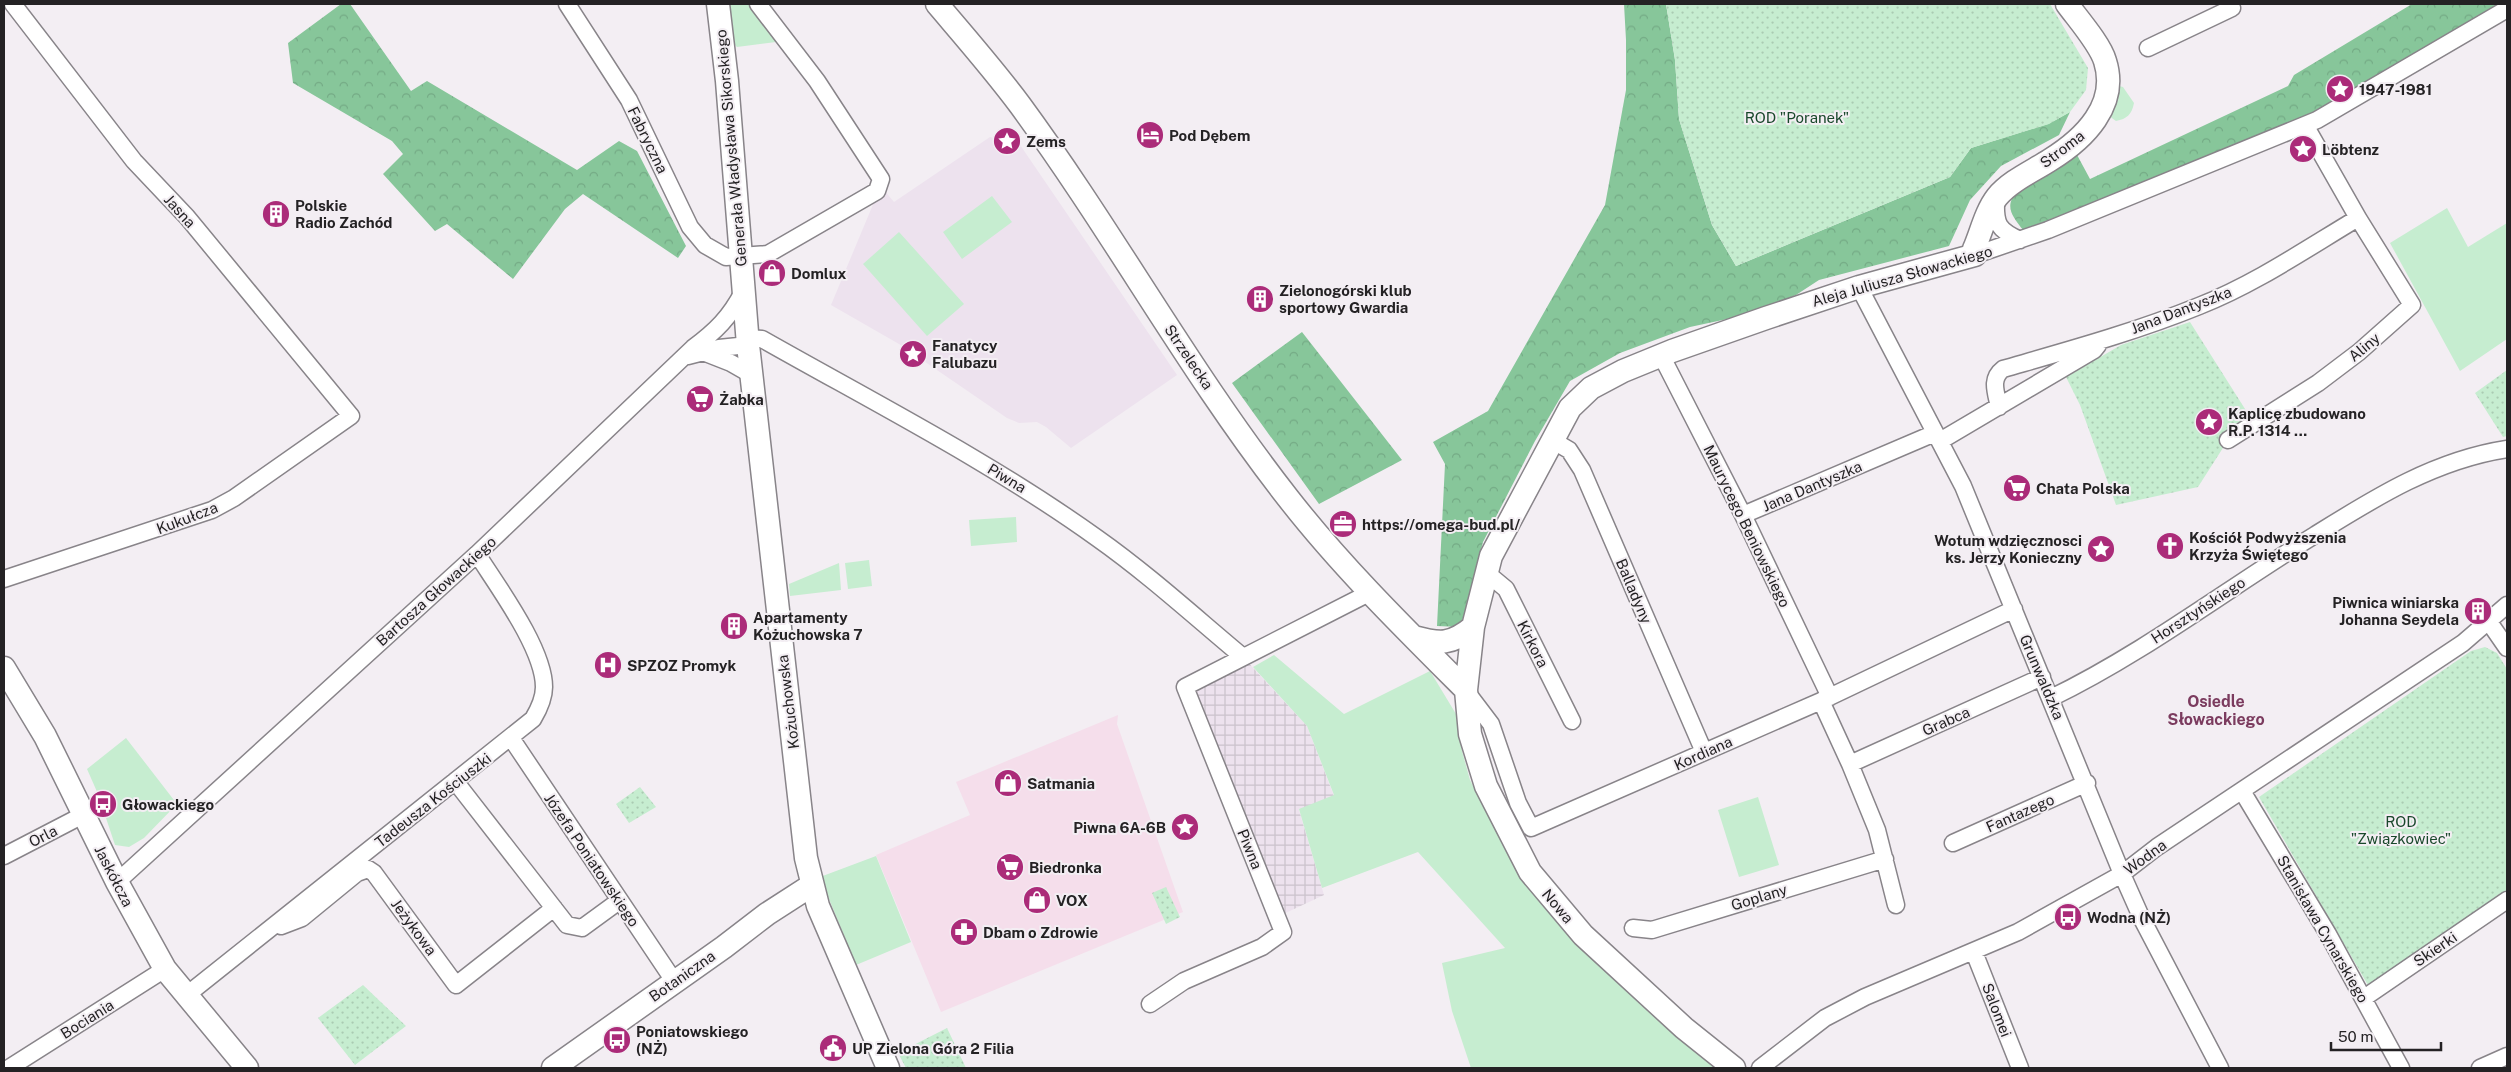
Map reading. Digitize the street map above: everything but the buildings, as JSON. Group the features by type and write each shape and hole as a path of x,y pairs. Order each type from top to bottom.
{"street":[{"name":"Jasna","path":"13,4 134,162 187,217 351,416"},
{"name":"Fabryczna","path":"567,4 629,100 697,237 710,248 726,257 768,254 877,190 881,179 817,81 758,4"},
{"name":"Generała Władysława Sikorskiego","path":"718,4 728,80 743,292"},
{"name":"Strzelecka","path":"937,4 998,77 1035,126 1185,351 1288,498 1371,592 1466,690"},
{"name":"Stroma","path":"1975,255 1974,249 1996,198 2007,187 2063,152 2082,136 2096,119 2108,94 2108,72 2105,59 2067,4"},
{"path":"2148,48 2232,8 2230,4"},
{"name":"Aleja Juliusza Słowackiego","path":"1466,690 1473,627 1493,549 1570,408 1586,391 1623,371 1661,355 1859,287 1975,255 2020,240 2305,125 2363,95 2507,9"},
{"path":"2305,125 2358,218"},
{"path":"1996,198 1995,218 2000,228 2008,235 2020,240"},
{"name":"Jana Dantyszka","path":"1743,516 1938,437 1999,407 2094,350 2102,340 2199,306 2231,291 2358,218"},
{"name":"Aliny","path":"2228,440 2318,383 2359,352 2412,305 2358,218"},
{"name":"Grunwaldzka","path":"1859,287 1963,486 2087,783 2122,874 2142,919 2220,1068"},
{"name":"Bartosza Głowackiego","path":"117,882 477,554 711,334 732,313 743,292"},
{"name":"Kożuchowska","path":"743,292 806,858 812,885 822,915 888,1068"},
{"path":"711,334 747,338"},
{"name":"Piwna","path":"747,338 762,340 935,435 1030,492 1099,539 1243,657"},
{"path":"684,358 747,338"},
{"path":"1999,407 1994,384 1997,374 2003,369 2102,340"},
{"path":"703,352 725,360 752,375"},
{"name":"Maurycego Beniowskiego","path":"1661,355 1743,516 1825,699 1877,830 1896,905"},
{"name":"Kukułcza","path":"4,579 212,510 234,498 351,416"},
{"name":"Balladyny","path":"1552,440 1569,450 1582,470 1704,752"},
{"name":"Horsztyńskiego","path":"2051,698 2097,675 2263,567 2391,489 2438,467 2475,455 2507,449"},
{"name":"Tadeusza Kościuszki","path":"188,994 533,719 539,709 544,689 543,676 530,642 477,554"},
{"name":"Kirkora","path":"1486,576 1494,579 1506,590 1572,721"},
{"name":"Piwna","path":"1150,1004 1184,982 1262,947 1283,932 1184,687 1371,592"},
{"name":"Wodna","path":"1760,1068 1825,1018 1865,997 2018,932 2122,874 2157,847 2463,643 2507,605"},
{"name":"Kordiana","path":"1466,690 1491,724 1518,803 1531,828 1825,699 2014,609"},
{"path":"2489,622 2507,648"},
{"path":"1414,637 1436,643 1451,641 1473,627"},
{"name":"Jaskółcza","path":"4,668 45,736 117,882 165,969 188,994 247,1068"},
{"name":"Grabca","path":"1850,764 2042,677"},
{"name":"Nowa","path":"1466,690 1470,734 1480,772 1500,816 1530,872 1583,935 1613,965 1684,1028 1734,1068"},
{"name":"Józefa Poniatowskiego","path":"511,738 674,981"},
{"path":"455,781 567,925 582,928 620,902"},
{"name":"Fantazego","path":"1953,843 2087,783"},
{"name":"Stanisława Cynarskiego","path":"2242,791 2364,998 2401,1068"},
{"name":"Orla","path":"4,856 83,815"},
{"name":"Goplany","path":"1633,928 1652,930 1885,859"},
{"name":"Jeżykowa","path":"266,932 302,918 357,872 368,869 374,873 456,984 554,908"},
{"name":"Botaniczna","path":"553,1068 773,910 812,885"},
{"name":"Skierki","path":"2364,998 2507,900"},
{"path":"773,910 788,907 804,908 822,915"},
{"name":"Salomei","path":"1974,952 2020,1068"},
{"name":"Bociania","path":"9,1068 165,969"},
{"path":"2480,1068 2507,1056"}],"shaded area":[{"path":"1014,136 1177,375 1071,448 1037,422 1019,423 1007,418 899,344 831,305 877,195 884,190 894,202 990,137 1006,142"},
{"path":"1243,657 1307,726 1334,796 1299,810 1324,895 1277,917 1185,687"},
{"path":"1118,715 1117,724 1183,912 941,1012 876,855 970,815 956,782"}],"green space":[{"path":"341,4 350,4 411,91 427,81 577,170 619,141 637,151 686,246 678,258 583,194 565,209 513,279 447,224 435,231 383,174 403,154 392,141 293,83 288,43"},
{"path":"729,4 748,4 776,42 737,47 734,44"},
{"path":"1624,4 1666,4 1675,60 1679,119 1712,225 1736,266 1950,177 1971,148 2048,124 2070,112 2059,135 2001,166 1970,200 1949,246 1819,280 1796,295 1746,315 1690,327 1620,353 1570,381 1535,441 1483,542 1464,616 1459,627 1437,626 1445,464 1433,442 1488,411 1605,205 1626,90"},
{"name":"ROD \"Poranek\"","path":"1666,4 2050,4 2088,68 2086,90 2070,112 2049,124 1971,148 1950,177 1736,266 1712,225 1679,119 1675,60"},
{"path":"2412,4 2504,4 2325,107 2265,136 2023,230 2013,215 2010,206 2017,191 2076,153 2090,179 2288,86 2294,75"},
{"path":"2119,86 2123,87 2134,103 2128,115 2116,121 2109,116"},
{"path":"992,196 1012,222 962,259 943,232"},
{"path":"2447,208 2468,247 2507,223 2507,339 2460,371 2390,243"},
{"path":"899,232 964,304 927,336 863,264"},
{"path":"2190,322 2252,420 2228,440 2198,487 2116,505 2080,405 2066,377 2121,345"},
{"path":"1302,332 1402,460 1319,504 1232,383"},
{"path":"2507,370 2507,436 2503,437 2475,393"},
{"path":"1016,517 1017,542 971,546 969,520"},
{"path":"869,560 872,586 848,589 845,563"},
{"path":"839,563 841,590 790,596 789,584"},
{"name":"ROD \"Związkowiec\"","path":"2485,647 2497,653 2507,669 2507,890 2369,987 2259,797 2471,651"},
{"path":"1274,655 1344,714 1430,671 1456,714 1462,751 1470,780 1502,843 1524,878 1570,935 1598,964 1717,1068 1471,1068 1452,1011 1442,963 1505,948 1418,852 1322,888 1299,809 1334,795 1307,726 1253,667"},
{"path":"126,738 177,804 144,838 129,847 115,845 98,794 87,769"},
{"path":"640,787 656,807 629,823 616,804"},
{"path":"1758,797 1779,865 1739,877 1718,810"},
{"path":"876,856 911,942 856,965 820,877"},
{"path":"1166,887 1180,917 1166,924 1152,893"},
{"path":"363,985 406,1026 355,1065 318,1018"},
{"path":"947,1028 966,1068 906,1068 898,1053"}],"place":[{"name":"1947-1981","path":"2340,89"},
{"name":"Pod Dębem","path":"1150,135"},
{"name":"Zems","path":"1007,141"},
{"name":"Löbtenz","path":"2303,149"},
{"name":"Polskie Radio Zachód","path":"276,214"},
{"name":"Domlux","path":"772,273"},
{"name":"Zielonogórski klub sportowy Gwardia","path":"1260,299"},
{"name":"Fanatycy Falubazu","path":"913,354"},
{"name":"Żabka","path":"700,399"},
{"name":"Kaplicę zbudowano R.P. 1314 ...","path":"2209,422"},
{"name":"Chata Polska","path":"2017,488"},
{"name":"https://omega-bud.pl/","path":"1343,524"},
{"name":"Kościół Podwyższenia Krzyża Świętego","path":"2170,546"},
{"name":"Wotum wdzięcznosci ks. Jerzy Konieczny","path":"2101,549"},
{"name":"Piwnica winiarska Johanna Seydela","path":"2478,611"},
{"name":"Apartamenty Kożuchowska 7","path":"734,626"},
{"name":"SPZOZ Promyk","path":"608,665"},
{"name":"Satmania","path":"1008,783"},
{"name":"Głowackiego","path":"103,804"},
{"name":"Piwna 6A-6B","path":"1185,827"},
{"name":"Biedronka","path":"1010,867"},
{"name":"VOX","path":"1037,900"},
{"name":"Wodna (NŻ)","path":"2068,917"},
{"name":"Dbam o Zdrowie","path":"964,932"},
{"name":"Poniatowskiego (NŻ)","path":"617,1040"},
{"name":"UP Zielona Góra 2 Filia","path":"833,1048"}],"district":[{"name":"Osiedle Słowackiego","path":"2216,710"}]}
